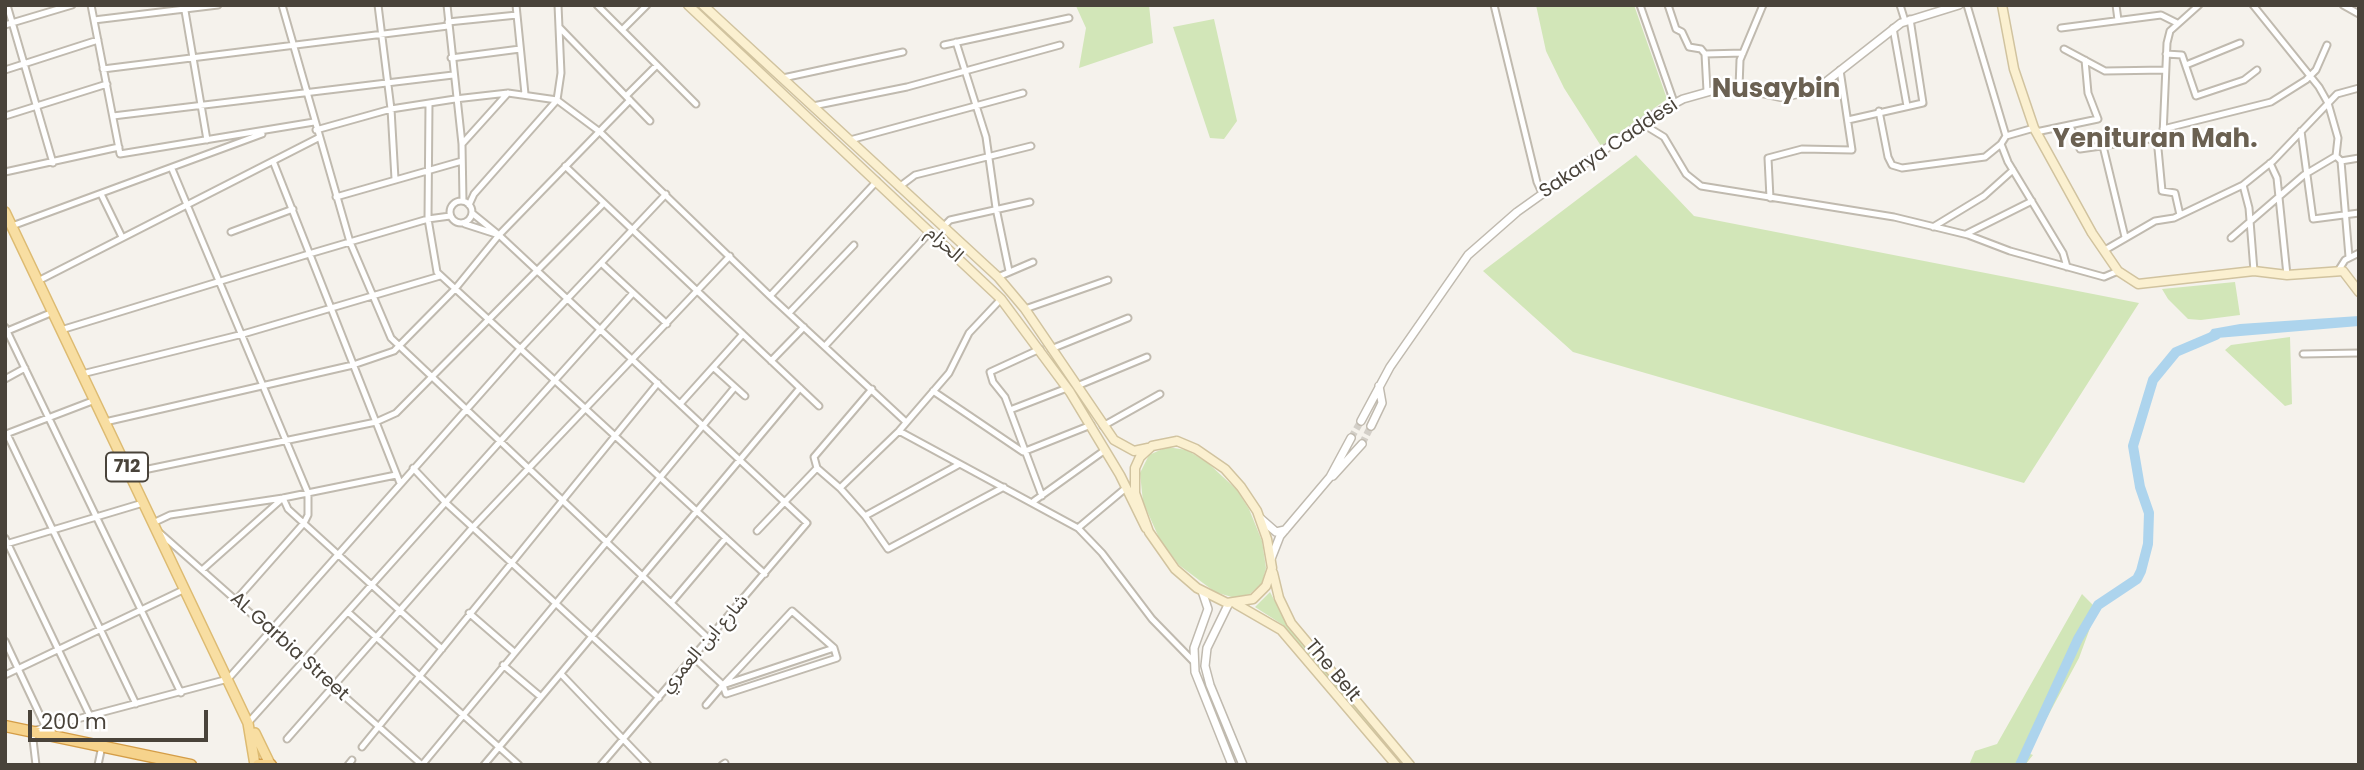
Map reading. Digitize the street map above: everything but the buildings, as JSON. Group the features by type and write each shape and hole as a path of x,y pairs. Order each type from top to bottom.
{"highway":[{"path":"5,726 32,732 48,732 144,760 191,765"},
{"path":"256,765 271,765"}],"main road":[{"name":"الحزام","path":"688,5 1001,299 1040,349 1091,425 1127,487 1146,528"},
{"name":"الحزام","path":"703,5 998,277 1025,309 1103,426 1123,447 1134,451 1148,448"},
{"path":"2002,5 2014,69 2035,130 2118,271 2138,284 2254,271 2287,275 2343,271 2358,287"},
{"name":"712","path":"8,220 248,723 271,765"},
{"path":"1177,441 1208,456 1238,483 1260,518 1272,564 1271,578 1261,593 1232,603 1202,590 1175,569 1146,528 1135,493 1134,477 1138,460 1148,448 1163,442 1177,441"},
{"name":"The Belt","path":"1272,564 1277,591 1292,623 1410,765"},
{"name":"The Belt","path":"1232,603 1276,625 1396,765"},
{"name":"712","path":"248,723 256,765"}],"street":[{"path":"7,5 9,24 24,63 53,163"},
{"path":"9,24 72,5"},
{"path":"91,5 120,154 314,122"},
{"path":"94,20 218,5"},
{"path":"282,5 350,242 387,331 432,378 710,640"},
{"path":"378,5 385,83 391,109 395,179"},
{"path":"447,5 466,203 472,213 499,234 785,502"},
{"path":"516,5 525,94"},
{"path":"450,216 451,206 466,203 557,100 561,74 558,5"},
{"path":"597,5 696,104"},
{"path":"622,30 647,5"},
{"path":"1494,5 1537,182 1542,193"},
{"path":"1640,5 1674,102"},
{"path":"1668,5 1676,29 1682,32 1689,47 1701,49 1704,54 1707,91"},
{"path":"1739,88 1743,53 1763,5"},
{"path":"1848,120 1923,103 1907,20 1900,5"},
{"name":"Sakarya Caddesi","path":"1361,421 1379,385 1439,294 1474,249 1542,193 1641,123 1674,102 1707,91 1739,88 1790,97 1817,88 1893,28 1907,20 1958,5"},
{"path":"1967,5 2006,136"},
{"path":"2116,5 2118,20"},
{"path":"2070,126 2080,149 2163,135 2166,54 2170,31 2199,5"},
{"path":"2253,5 2311,75 2328,103 2338,138 2343,215 2349,257"},
{"path":"2343,5 2359,13"},
{"path":"184,7 207,140"},
{"path":"103,68 293,47 517,15"},
{"path":"2061,28 2161,15 2177,23"},
{"path":"944,45 1069,18"},
{"path":"559,27 650,121"},
{"path":"1893,28 1907,106"},
{"path":"5,69 98,40"},
{"path":"956,42 989,155 996,208 1009,271"},
{"path":"2186,65 2240,43"},
{"path":"813,106 965,72 1060,45"},
{"path":"2163,129 2271,103 2293,91 2311,75 2327,45"},
{"path":"451,58 520,49"},
{"path":"2064,49 2105,71 2165,70"},
{"path":"783,78 903,52"},
{"path":"1704,54 1743,53"},
{"path":"2166,54 2182,55 2196,96 2244,80 2257,70"},
{"path":"1879,111 1888,158 1892,165 1902,168 1985,157 2001,144 2006,136 2098,119 2088,93 2085,60"},
{"path":"105,422 353,365 387,354 399,346 455,289 499,234 600,132 657,65"},
{"path":"1770,198 1766,160 1802,149 1852,150 1840,70"},
{"path":"113,116 453,75"},
{"path":"5,116 107,84"},
{"path":"2105,250 2155,221 2180,215 2243,185 2270,163 2337,94 2359,88"},
{"path":"462,145 508,93"},
{"path":"316,131 391,109 455,99 508,93 557,100 600,132 906,422"},
{"path":"850,140 1023,93"},
{"path":"429,104 428,219 437,272 765,574"},
{"path":"1641,123 1664,136 1695,184 1725,192 1894,217 1965,234 2104,277 2118,271"},
{"path":"8,220 102,194 271,131"},
{"path":"2301,131 2313,219 2359,213"},
{"path":"38,281 318,138"},
{"path":"2157,138 2162,191 2175,193 2180,215"},
{"path":"2001,144 2012,170 2063,253 2067,267"},
{"path":"899,187 910,177 1031,146"},
{"path":"2103,146 2125,237"},
{"path":"5,172 119,147"},
{"path":"2231,238 2307,174 2338,159 2359,158"},
{"path":"273,161 400,483"},
{"path":"336,197 462,161"},
{"path":"2270,163 2279,195 2287,275"},
{"path":"565,166 819,406"},
{"path":"172,169 308,493 308,515 304,523 236,600"},
{"path":"1933,228 1984,196 2012,170"},
{"path":"770,296 877,181"},
{"path":"2243,185 2250,222 2254,271"},
{"path":"102,194 122,237"},
{"path":"5,641 48,732 90,716 228,679 520,349 666,194"},
{"path":"1965,234 2032,201"},
{"path":"943,227 950,220 1030,202"},
{"path":"129,473 376,422 396,412 604,203"},
{"path":"231,232 293,209"},
{"path":"464,223 472,213"},
{"path":"61,330 428,219 450,216"},
{"path":"450,216 457,223 499,234"},
{"path":"825,346 930,232"},
{"path":"789,313 854,246"},
{"path":"2338,271 2349,257 2359,253"},
{"path":"287,739 473,527 634,361 730,256"},
{"path":"998,277 1033,262"},
{"path":"601,264 667,324"},
{"path":"82,373 243,334 440,276"},
{"path":"1025,309 1108,280"},
{"path":"248,723 553,379 633,293"},
{"path":"840,488 899,431 958,359 969,333 1001,299"},
{"path":"53,312 6,330 181,693"},
{"path":"1051,349 1128,317"},
{"path":"771,361 804,327"},
{"path":"680,404 743,334"},
{"path":"1040,349 990,372 1010,411 1023,452 1042,496"},
{"path":"2303,354 2359,353"},
{"path":"1077,386 1147,358"},
{"path":"5,379 25,368"},
{"path":"714,368 745,396"},
{"path":"362,747 658,383"},
{"path":"1371,426 1382,403 1379,385"},
{"path":"422,765 735,387"},
{"path":"484,765 800,388"},
{"path":"1010,411 1067,388"},
{"path":"872,389 814,457 817,468 840,488 865,516 888,550 1005,486"},
{"path":"933,391 1023,452"},
{"path":"1103,426 1160,394"},
{"path":"95,400 6,434 136,704"},
{"path":"1023,452 1091,425"},
{"path":"899,431 958,465 1034,501 1078,528 1102,553 1152,620 1193,661"},
{"path":"1325,483 1351,439"},
{"path":"1272,564 1285,529 1362,444"},
{"path":"1034,501 1105,450"},
{"path":"865,516 958,465"},
{"path":"757,531 817,468"},
{"path":"155,526 170,515 283,498 411,471"},
{"path":"411,471 659,698"},
{"path":"1078,528 1127,487"},
{"path":"283,498 288,509 442,649"},
{"path":"202,570 283,498"},
{"name":"شارع ابن العمري","path":"601,765 694,659 807,523 785,502"},
{"path":"90,716 6,542 55,531 144,503"},
{"path":"1260,518 1276,532 1285,529"},
{"name":"AL Garbia Street","path":"155,526 422,765"},
{"path":"671,603 726,538"},
{"path":"5,675 185,589"},
{"path":"1202,590 1208,609 1194,648 1193,661 1201,692 1232,765"},
{"path":"1232,603 1207,648 1205,666 1213,695 1243,765"},
{"path":"694,659 723,685 726,694 837,658 834,648 792,611 723,685 706,705"},
{"path":"348,612 519,765"},
{"path":"470,613 513,652"},
{"path":"723,685 834,648"},
{"path":"503,665 541,697"},
{"path":"561,674 648,765"},
{"path":"750,676 753,685"},
{"path":"32,732 36,765"},
{"path":"99,765 102,746"}],"green space":[{"path":"1149,5 1153,43 1079,68 1086,28 1076,6"},
{"path":"1536,5 1634,5 1667,99 1601,146 1564,88 1546,51"},
{"path":"1214,19 1237,121 1224,139 1210,138 1173,27"},
{"path":"1636,155 1694,216 2139,303 2024,483 1573,352 1483,271"},
{"path":"2235,282 2240,315 2201,320 2188,319 2162,289"},
{"path":"2290,337 2292,404 2285,406 2225,350 2231,345"},
{"path":"1167,447 1187,450 1208,463 1237,490 1249,509 1262,541 1266,568 1262,583 1250,594 1235,598 1215,592 1179,565 1160,540 1143,502 1140,473 1149,455"},
{"path":"1270,592 1287,624 1405,765 1401,765 1283,625 1255,607"},
{"path":"2082,594 2097,609 2079,658 2028,753 2033,755 2025,765 1969,765 1975,751 1997,744"}],"water":[{"path":"2359,316 2359,326 2205,339 2212,329 2240,324"}],"waterway":[{"path":"2020,765 2078,639 2098,605 2137,579 2141,571 2148,544 2149,513 2140,487 2133,446 2153,380 2176,352 2216,335"}],"tunnel":[{"path":"1351,438 1361,421"},
{"path":"1362,444 1371,426"}],"district":[{"name":"Nusaybin","path":"1776,90"},
{"name":"Yenituran Mah.","path":"2155,140"}]}
